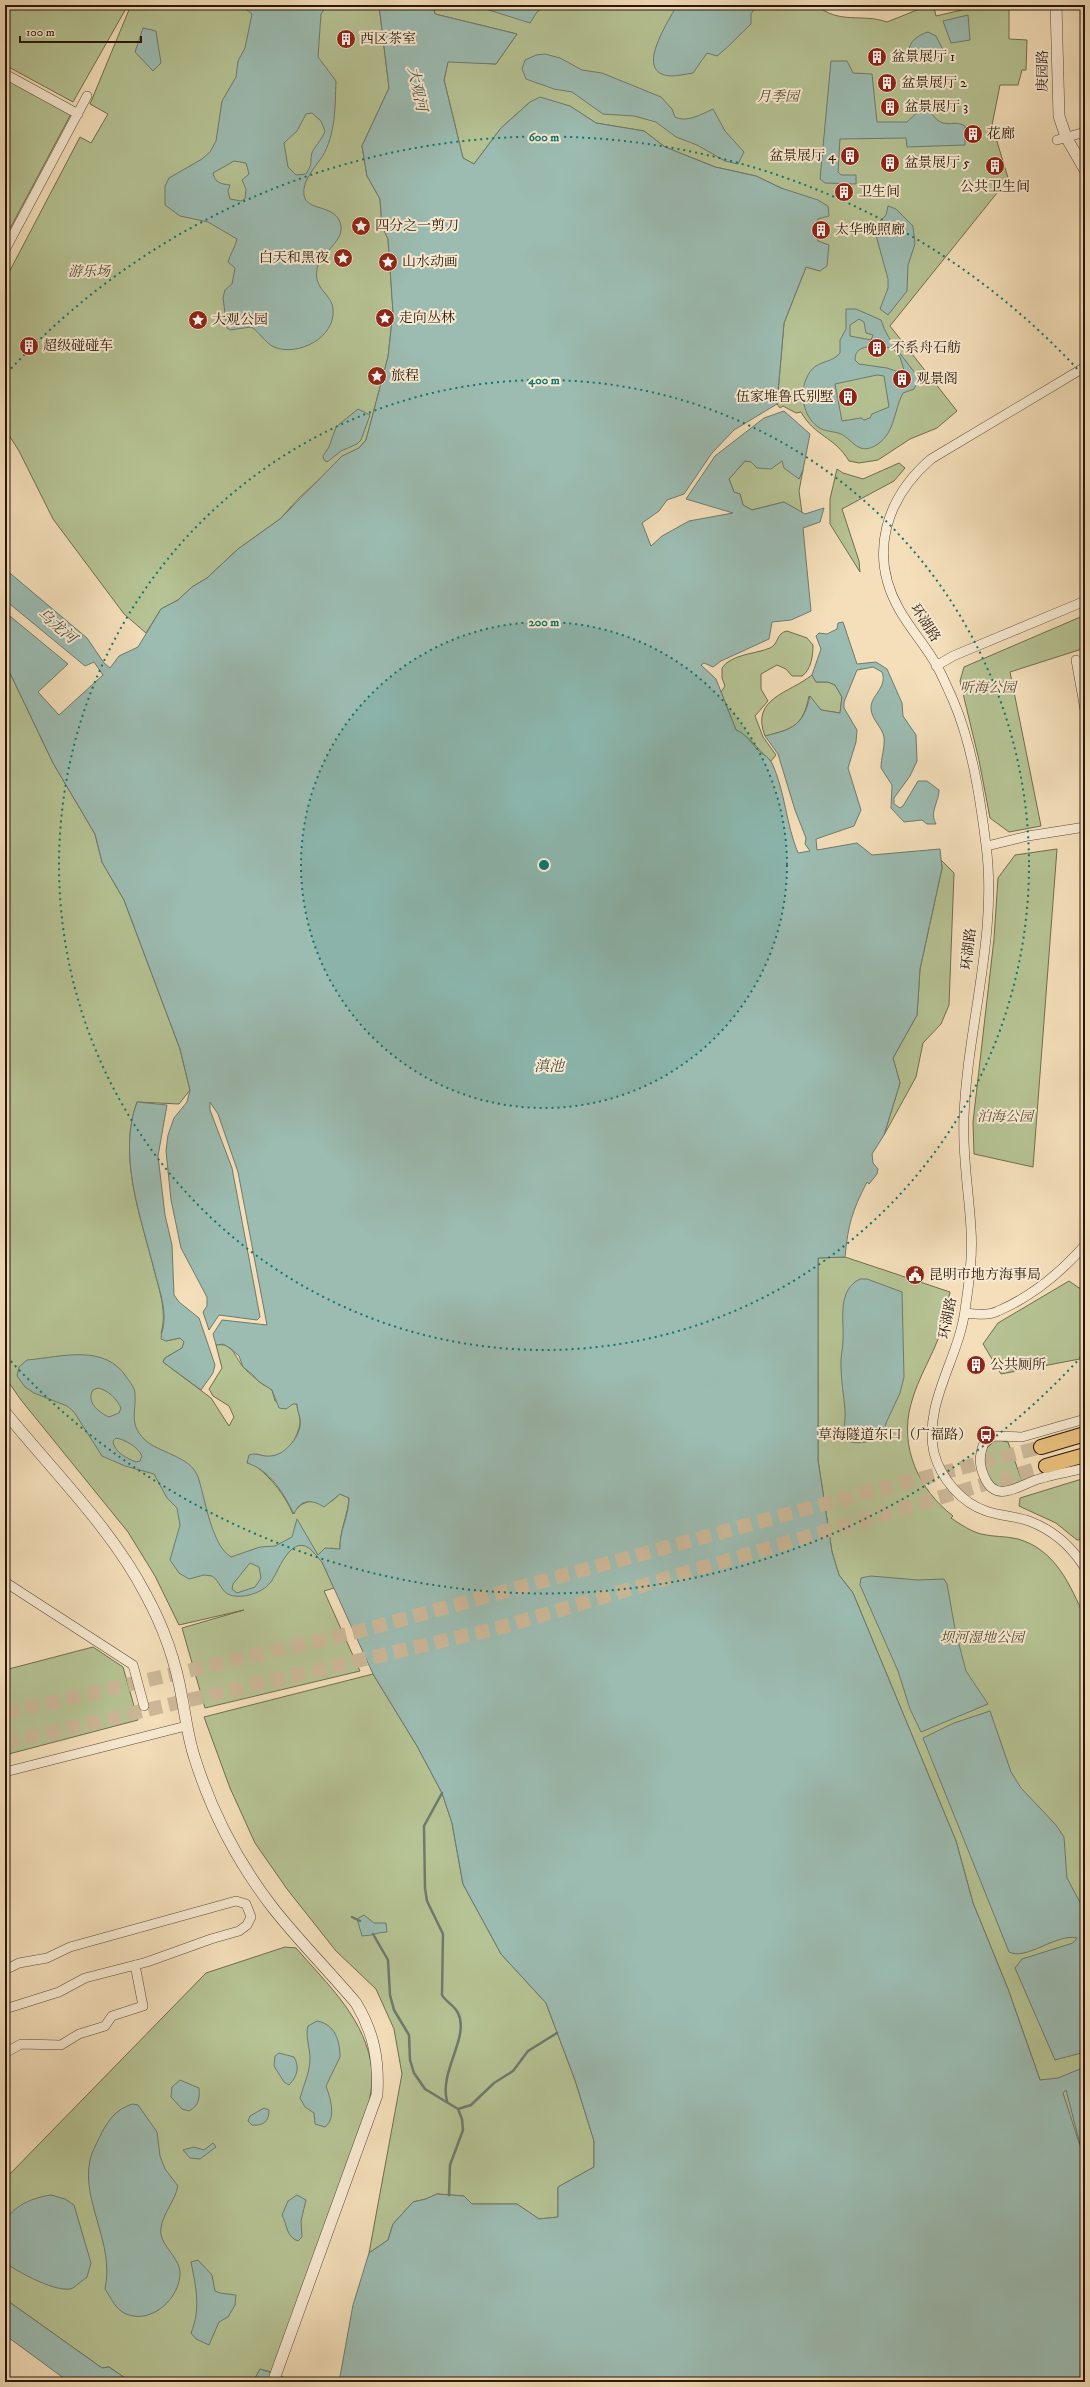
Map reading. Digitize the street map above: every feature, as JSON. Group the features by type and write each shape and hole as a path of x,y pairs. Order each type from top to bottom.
{"main road":[{"path":"1041,1447 1085,1434"},
{"path":"1046,1466 1085,1455"}],"street":[{"name":"庚园路","path":"1056,5 1058,38 1057,95 1061,138 1085,170"},
{"path":"5,74 78,114"},
{"path":"5,250 87,96"},
{"path":"1061,138 1085,132"},
{"name":"环湖路","path":"1085,367 931,459 906,484 897,497 885,532 883,550 890,590 899,609 936,666 954,702 964,730 987,846 987,918 964,1115 972,1255 965,1314 956,1352 935,1404 931,1423 935,1457 943,1475 953,1488 974,1505 986,1512 1030,1522 1052,1533 1067,1544 1085,1568"},
{"path":"936,666 953,656 1085,601"},
{"path":"1076,660 1085,710"},
{"path":"987,846 1028,836 1085,827"},
{"path":"965,1314 997,1312 1038,1288 1065,1267 1085,1245"},
{"path":"5,1412 107,1534 146,1594 165,1638 182,1696 186,1726 195,1759 221,1824 250,1875 287,1925 356,2003 367,2021 376,2047 379,2070 377,2095 368,2124 273,2382"},
{"path":"1085,1419 1022,1438 994,1436 984,1443 979,1459 987,1482 991,1488 999,1491 1011,1491 1041,1478 1085,1468"},
{"path":"5,1582 133,1665 144,1706"},
{"path":"5,1772 186,1726"},
{"path":"5,1970 19,1963 47,1958 70,1947 236,1901 243,1902 249,1908 252,1917 250,1922 239,1931 135,1965 85,1978 59,1992 5,2009"},
{"path":"5,2053 21,2044 33,2044 49,2047 61,2045 79,2034 105,2026 112,2016 143,2006 135,1965"}],"green space":[{"path":"5,5 128,5 73,102 5,65"},
{"name":"大观公园","path":"131,5 379,5 389,88 362,146 367,176 380,199 382,226 388,239 393,312 388,357 366,440 359,448 346,455 300,497 280,519 238,549 207,578 192,587 178,600 161,609 146,633 124,614 53,519 19,451 5,429 5,280 80,137 91,143 108,114 90,104"},
{"name":"月季园","path":"433,5 816,5 825,11 842,17 869,18 887,22 917,10 934,7 936,16 984,5 1009,5 1009,39 1027,40 1026,70 1022,70 1018,85 1000,85 992,125 1009,181 1001,188 890,326 957,411 937,428 910,439 878,460 859,463 849,461 837,446 812,427 801,412 796,413 783,406 780,408 777,404 784,323 806,267 820,271 825,245 817,240 814,228 817,220 821,217 781,188 756,176 715,167 665,147 644,131 596,123 570,106 530,102 501,128 474,164 463,158 444,80 448,61 496,64 517,34 435,14"},
{"path":"5,77 71,114 5,238"},
{"path":"745,461 783,461 799,479 803,470 799,491 802,513 784,502 752,510 743,505 740,494 734,492 729,479"},
{"path":"899,463 905,468 894,481 842,509 859,561 860,572 830,524 830,499 837,469 843,473 863,479"},
{"name":"听海公园","path":"1085,615 1085,648 1010,672 1041,826 1009,832 990,818 979,760 960,681 964,667"},
{"path":"787,631 807,638 813,645 813,654 808,670 802,676 792,676 786,669 777,665 761,674 761,689 768,701 755,716 763,737 776,755 771,761 750,740 736,730 721,692 725,686 722,678 722,668 726,663 737,657 770,648 775,644 783,632"},
{"path":"5,669 10,673 53,763 95,834 102,862 124,900 180,1049 190,1090 179,1104 137,1102 131,1123 130,1166 138,1210 162,1303 163,1326 161,1333 166,1341 180,1338 184,1342 182,1348 165,1358 163,1362 211,1398 229,1426 234,1417 229,1406 213,1396 209,1389 222,1368 216,1345 227,1346 234,1352 245,1369 262,1384 272,1390 275,1401 297,1404 300,1424 292,1443 283,1454 268,1457 256,1454 256,1466 278,1488 293,1514 301,1505 305,1503 315,1501 332,1501 340,1494 349,1498 341,1536 340,1550 331,1548 322,1562 334,1588 324,1591 360,1671 205,1708 182,1628 244,1610 179,1625 155,1576 128,1532 21,1400 5,1377"},
{"path":"812,675 816,682 828,682 835,685 842,697 840,713 821,710 809,696 804,714 795,725 783,731 765,736 762,723 763,713 767,705 784,692"},
{"name":"泊海公园","path":"1057,849 1033,1167 974,1154 973,1122 994,939 998,878 1015,855"},
{"path":"941,860 954,873 949,1005 941,1024 923,1043 916,1077 884,1135 900,1083 893,1058 917,1015 920,969 942,868"},
{"name":"坝河湿地公园","path":"845,1257 950,1292 945,1319 939,1338 918,1384 911,1404 908,1420 908,1436 910,1451 915,1466 930,1494 953,1516 951,1518 977,1533 1018,1539 1031,1544 1042,1551 1060,1570 1074,1593 1085,1618 1085,2154 1082,2152 1040,2080 1008,1989 973,1903 956,1841 853,1593 839,1575 832,1552 818,1460 818,1258"},
{"path":"1069,1281 1085,1292 1085,1358 1001,1374 983,1344 998,1323"},
{"path":"999,1440 1008,1442 1022,1481 1003,1489 989,1479 984,1457 984,1451 994,1441"},
{"path":"1085,1478 1085,1539 1077,1540 1056,1523 1019,1506 1020,1498"},
{"path":"93,1647 123,1667 138,1720 5,1755 5,1670"},
{"path":"373,1674 417,1746 442,1793 452,1823 463,1884 501,1954 546,2003 575,2080 594,2141 594,2167 558,2187 558,2217 539,2219 517,2204 472,2204 464,2196 437,2194 426,2199 413,2202 393,2224 388,2240 369,2253 402,2074 394,2029 376,1989 336,1951 287,1889 255,1843 230,1788 204,1717"},
{"path":"285,1947 296,1948 321,1976 344,2004 363,2035 369,2053 372,2071 369,2104 364,2123 272,2372 260,2369 253,2382 131,2382 109,2367 102,2368 5,2299 5,2179 206,1973"}],"water":[{"path":"241,5 327,5 321,14 318,57 336,81 334,120 327,148 307,179 304,195 309,203 332,212 337,216 341,229 337,241 319,263 316,276 320,286 332,304 332,319 328,329 313,343 304,347 293,349 274,347 251,327 230,330 227,328 223,298 225,290 232,284 235,268 228,262 237,239 208,222 180,216 165,205 165,186 169,178 202,159 210,152 216,141 222,101 236,77 238,61 245,48 252,14","holes":["312,113 321,121 325,131 312,151 311,165 306,174 296,175 288,167 284,143 297,131 306,114","234,161 246,163 249,174 242,180 246,189 245,199 241,201 230,199 228,191 230,185 217,181 213,173"]},
{"name":"滇池","path":"379,5 433,5 435,14 517,34 496,64 448,62 444,80 463,158 474,164 501,128 530,102 540,97 570,106 596,123 644,131 665,147 715,167 756,176 781,188 818,200 828,206 829,216 818,219 813,230 818,241 829,245 827,266 820,271 806,267 784,323 777,404 734,430 712,453 684,494 667,500 659,511 642,523 651,546 662,536 689,521 733,513 686,499 715,456 764,418 784,411 810,434 803,470 799,479 784,468 782,461 771,469 757,468 751,462 745,461 729,479 734,492 740,494 743,505 752,510 784,502 805,514 824,508 820,522 803,528 811,611 791,620 772,622 769,639 721,661 713,667 704,663 701,665 716,679 736,730 745,735 772,763 780,785 798,853 810,851 805,844 806,838 795,810 778,754 765,736 783,731 795,725 804,714 810,696 821,710 840,713 842,697 835,685 828,682 816,682 812,675 821,649 816,636 819,633 827,634 837,629 838,623 843,622 857,664 876,662 887,669 902,703 903,716 916,735 917,761 910,776 894,798 894,804 900,808 903,806 918,781 927,781 939,790 934,811 934,820 936,824 927,824 922,820 904,822 891,808 892,785 881,768 884,737 873,717 871,709 871,704 883,683 882,672 873,667 857,670 844,702 844,708 857,730 856,742 848,768 861,810 854,826 816,839 817,850 857,843 872,855 940,849 942,868 920,969 917,1015 893,1058 900,1083 884,1135 872,1154 873,1163 878,1169 877,1174 869,1184 867,1182 854,1210 849,1227 845,1257 818,1258 818,1460 832,1552 839,1575 853,1593 956,1841 973,1903 1008,1989 1040,2080 1058,2078 1085,2067 1085,2144 1080,2144 1066,2090 1063,2093 1082,2152 1085,2154 1085,2382 339,2382 353,2305 369,2253 388,2240 393,2224 413,2202 426,2199 437,2194 464,2196 472,2204 517,2204 539,2219 558,2217 558,2187 594,2167 594,2141 575,2080 546,2003 501,1954 463,1884 452,1823 442,1793 417,1746 373,1674 322,1562 309,1548 302,1545 296,1547 285,1557 267,1587 246,1596 227,1594 212,1576 204,1575 189,1579 179,1573 170,1560 180,1525 177,1508 167,1498 154,1474 125,1466 102,1456 74,1412 67,1406 34,1393 25,1387 17,1376 19,1367 27,1360 68,1355 95,1356 107,1360 118,1367 130,1381 134,1390 134,1418 136,1428 144,1439 150,1444 182,1459 194,1470 198,1477 218,1542 224,1551 231,1557 260,1547 275,1546 292,1537 297,1519 318,1555 325,1548 340,1549 341,1536 349,1505 349,1498 340,1494 324,1507 320,1504 311,1502 303,1503 294,1514 281,1491 269,1477 263,1471 247,1463 249,1455 276,1455 287,1448 292,1443 299,1431 300,1419 297,1404 293,1404 286,1409 279,1408 272,1390 258,1381 243,1367 239,1356 230,1348 223,1344 216,1345 213,1334 222,1320 267,1325 238,1172 218,1114 210,1102 210,1110 232,1168 260,1317 257,1320 219,1315 209,1330 203,1312 207,1306 207,1297 181,1248 171,1200 166,1151 168,1135 174,1118 187,1102 190,1090 180,1049 124,900 102,862 95,834 53,763 10,673 5,669 5,612 68,664 38,692 59,715 103,675 94,662 85,666 5,600 5,569 87,638 104,663 110,668 119,656 138,647 161,609 178,600 192,587 207,578 238,549 280,519 342,456 359,448 366,440 388,357 393,312 388,239 382,226 380,199 367,176 362,146 389,88","holes":["98,1388 109,1393 115,1398 121,1408 119,1413 109,1417 94,1406 91,1399 91,1394 93,1390","116,1438 120,1439 135,1447 142,1456 140,1461 136,1462 121,1454 114,1445 113,1441","250,1563 259,1567 261,1578 255,1587 237,1593 232,1589 233,1584"]},
{"path":"473,5 547,5 537,12 530,23"},
{"path":"677,5 757,5 751,14 751,24 722,52 717,56 707,53 693,73 671,76 660,73 654,66 654,57 656,46 661,34"},
{"path":"968,15 970,40 951,43 943,21"},
{"path":"143,28 156,31 161,63 153,71 135,52"},
{"path":"928,32 936,36 942,48 940,56 920,61 911,58 908,53 910,45 917,37"},
{"path":"545,54 560,58 582,70 602,73 661,97 672,109 675,117 680,119 694,117 713,109 725,131 744,152 738,164 725,161 697,145 676,137 656,122 634,116 603,114 572,92 554,89 526,79 522,69 525,60 536,55"},
{"path":"831,61 847,61 853,73 872,74 877,122 907,122 924,106 940,122 965,126 965,145 907,147 906,138 840,139 838,172 841,175 856,175 856,184 825,183 820,179"},
{"path":"888,206 896,209 913,226 915,244 908,265 907,291 888,315 880,309 888,288 888,279 874,228 886,215"},
{"path":"846,309 856,309 881,320 893,344 919,379 914,389 903,393 891,427 884,439 871,448 866,449 857,446 841,434 818,427 809,417 804,404 803,390 810,371 814,367 836,357 840,353 840,340 846,329","holes":["859,319 864,322 866,333 873,335 871,340 850,336 850,325","871,346 893,348 900,357 904,370 899,372 887,368 859,364 855,360 855,356 856,353 862,348","877,375 884,376 889,407 872,414 870,418 864,420 861,418 842,421 835,384"]},
{"path":"358,409 370,415 361,440 357,444 341,451 327,462 324,460 323,456 329,447 336,427"},
{"path":"137,1102 167,1105 158,1156 165,1215 172,1245 174,1295 179,1302 199,1318 215,1365 213,1373 201,1390 163,1362 165,1358 182,1348 184,1342 180,1338 166,1341 161,1339 164,1321 163,1303 138,1210 130,1166 131,1123"},
{"path":"860,1279 867,1279 902,1292 904,1377 900,1393 886,1423 884,1436 870,1441 855,1443 845,1440 845,1410 841,1378 841,1364 843,1343 843,1306 848,1290"},
{"path":"871,1576 918,1580 944,1579 947,1584 955,1629 966,1671 988,1704 921,1732 910,1709 898,1671 860,1585 861,1578"},
{"path":"990,1711 1011,1772 1021,1788 1056,1825 1064,1837 1067,1878 1082,1906 1085,1926 1085,2052 1055,2060 1015,1968 1022,1959 1073,1943 1077,1938 1060,1939 1024,1953 1016,1954 1009,1952 923,1738 954,1723"},
{"path":"364,1915 374,1923 386,1923 387,1932 362,1936 357,1919"},
{"path":"317,2021 332,2029 337,2039 340,2051 340,2057 326,2086 331,2101 332,2113 329,2123 325,2127 315,2124 314,2113 305,2107 300,2098 310,2063 307,2030 308,2026"},
{"path":"279,2053 294,2057 297,2064 296,2075 289,2085 284,2082 274,2066 275,2056"},
{"path":"180,2080 199,2088 197,2104 189,2111 182,2109 171,2097 172,2087"},
{"path":"132,2104 138,2105 157,2132 160,2156 165,2169 178,2186 162,2223 161,2234 165,2245 179,2266 179,2281 176,2291 170,2299 155,2312 146,2316 136,2316 122,2312 119,2310 105,2289 107,2272 106,2255 93,2207 88,2176 91,2157 105,2127 118,2112 126,2106"},
{"path":"264,2108 269,2110 267,2120 259,2125 252,2125 248,2121 250,2116"},
{"path":"213,2143 216,2147 200,2159 190,2158 183,2150 194,2147 204,2150"},
{"path":"51,2195 65,2199 74,2205 91,2263 87,2277 73,2288 58,2288 48,2285 27,2276 5,2262 5,2224 12,2212 31,2200"},
{"path":"297,2195 306,2200 301,2221 302,2237 298,2241 291,2237 282,2215 288,2201"},
{"path":"198,2260 212,2275 215,2291 236,2295 235,2305 228,2317 219,2322 209,2345 196,2339 191,2333 196,2315 197,2298 191,2262"},
{"path":"5,2299 102,2368 109,2367 131,2382 69,2382 5,2335"},
{"path":"260,2369 297,2382 253,2382"}],"waterway":[{"path":"442,1793 424,1826 425,1888 427,1901 443,1934 442,1995 456,2010 461,2022 458,2043 447,2078 447,2101"},
{"path":"352,1917 360,1921"},
{"path":"373,1934 388,1960 390,1995 394,2010 409,2035 410,2060 414,2073 425,2089 458,2109 462,2119 463,2130 450,2165 449,2195"},
{"path":"458,2109 471,2105 494,2083 513,2071 528,2051 557,2033"}],"tunnel":[{"path":"5,1713 360,1631 839,1500 1041,1447"},
{"path":"5,1743 502,1627 1046,1466"}],"place":[{"name":"西区茶室","path":"346,39"},
{"name":"盆景展厅 1","path":"877,57"},
{"name":"盆景展厅 2","path":"887,83"},
{"name":"盆景展厅 3","path":"890,107"},
{"name":"花廊","path":"973,134"},
{"name":"盆景展厅 4","path":"850,156"},
{"name":"盆景展厅 5","path":"890,163"},
{"name":"公共卫生间","path":"995,166"},
{"name":"卫生间","path":"844,192"},
{"name":"四分之一剪刀","path":"361,226"},
{"name":"太华晚照廊","path":"821,230"},
{"name":"白天和黑夜","path":"343,258"},
{"name":"山水动画","path":"388,262"},
{"name":"走向丛林","path":"385,318"},
{"name":"大观公园","path":"198,320"},
{"name":"超级碰碰车","path":"29,346"},
{"name":"不系舟石舫","path":"877,348"},
{"name":"旅程","path":"377,376"},
{"name":"观景阁","path":"902,379"},
{"name":"伍家堆鲁氏别墅","path":"848,397"},
{"name":"昆明市地方海事局","path":"915,1275"},
{"name":"公共厕所","path":"976,1365"},
{"name":"草海隧道东口（广福路）","path":"986,1435"}],"water label":[{"name":"大观河","path":"417,89"},
{"name":"乌龙河","path":"57,626"}],"park label":[{"name":"游乐场","path":"89,272"}]}
